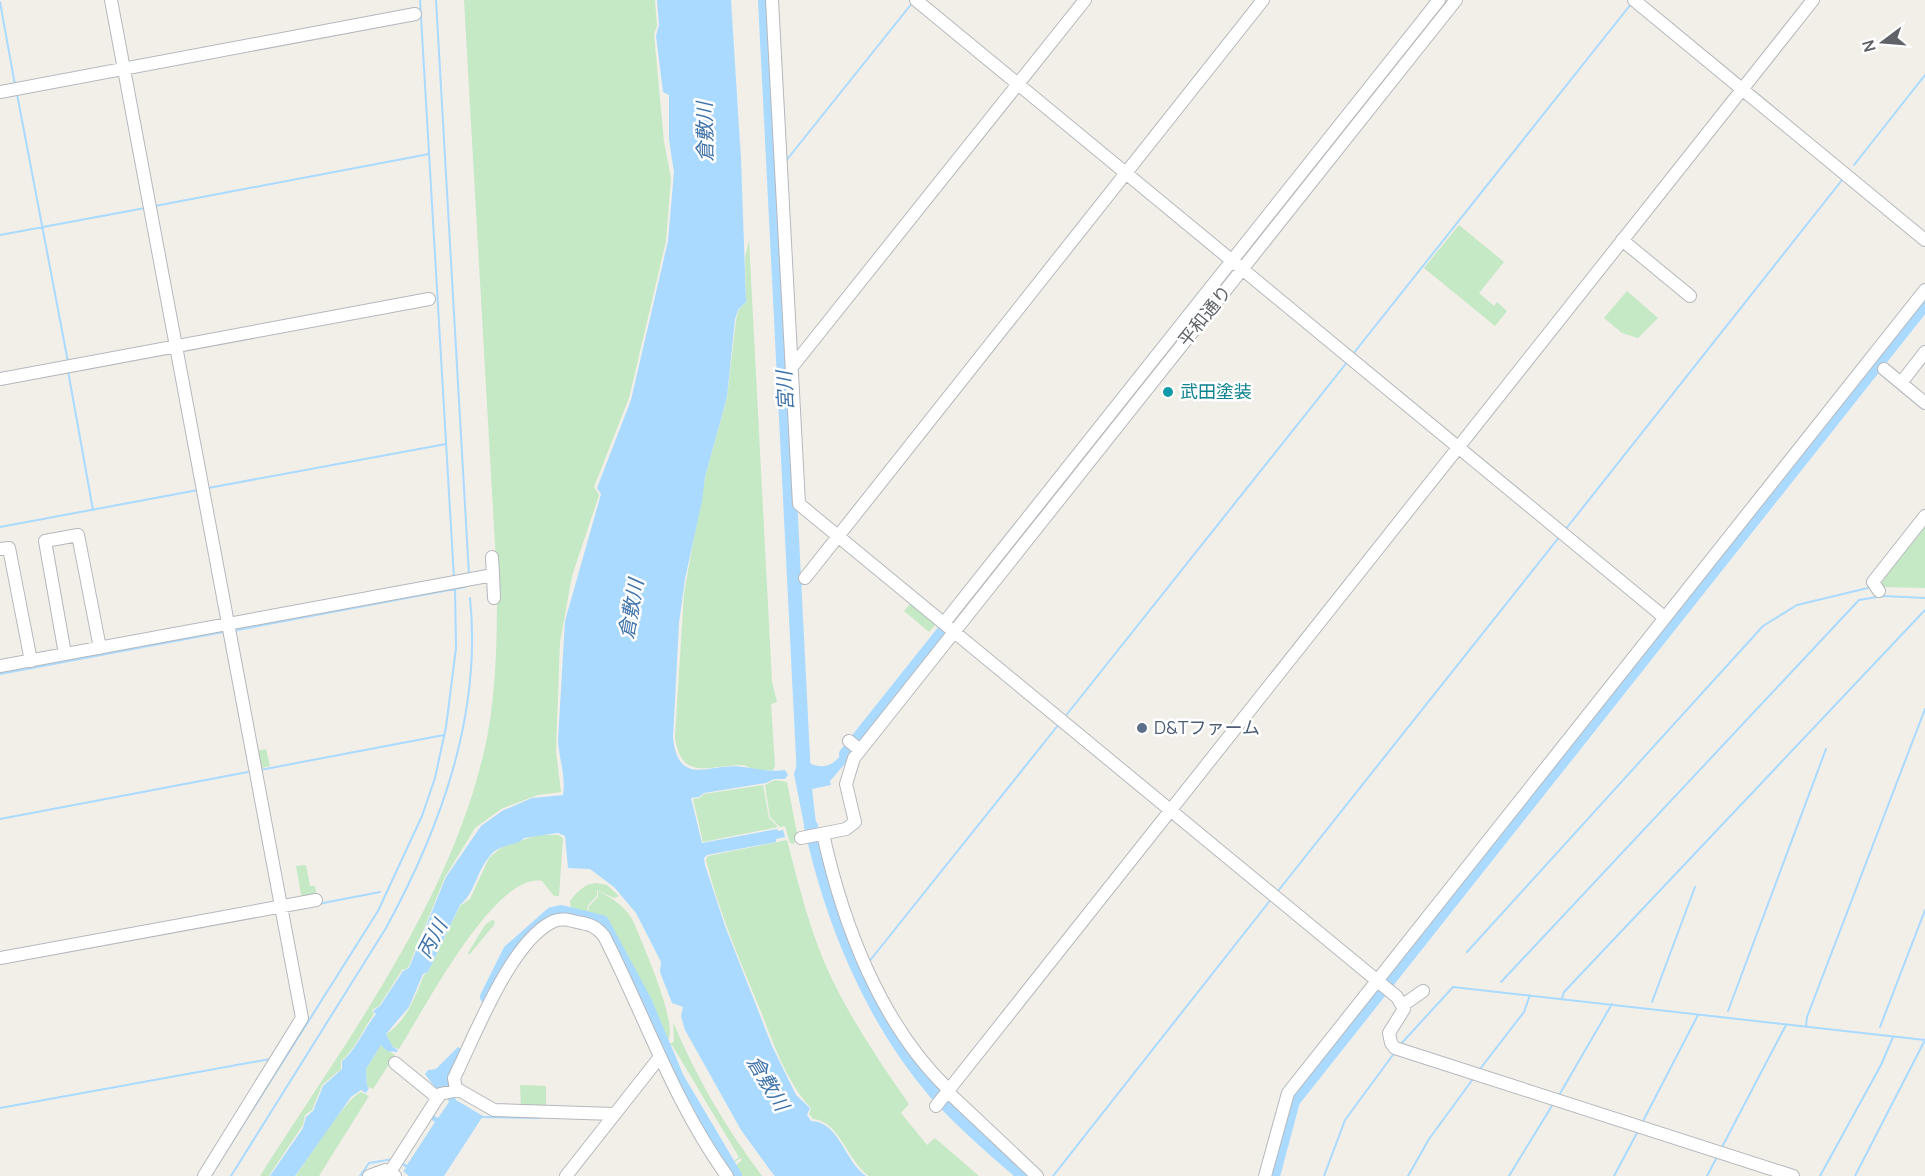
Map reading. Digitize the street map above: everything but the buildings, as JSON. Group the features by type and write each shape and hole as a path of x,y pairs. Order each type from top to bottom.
{"street":[{"path":"111,0 302,1018 204,1176"},
{"path":"772,0 799,504 1381,984 1403,1005 1403,1014 1389,1033 1391,1042 1397,1049 1792,1176"},
{"path":"916,0 1665,617"},
{"path":"792,370 1020,86 1085,0"},
{"path":"805,578 840,538 1128,175 1263,0"},
{"path":"1237,264 1439,0"},
{"name":"平和通り","path":"947,1090 936,1079 906,1037 866,965 833,880 812,836 846,829 855,822 847,779 854,746 1237,264 1456,0"},
{"path":"1634,0 1744,86 1925,240"},
{"path":"937,1105 1168,808 1813,0"},
{"path":"0,92 123,65 415,14"},
{"path":"1622,240 1690,296"},
{"path":"1265,1176 1284,1099 1381,984 1665,617 1925,290"},
{"path":"0,379 429,299"},
{"path":"1901,383 1925,352"},
{"path":"1884,369 1925,403"},
{"path":"1877,586 1925,516"},
{"path":"65,654 45,541 78,535 100,648"},
{"path":"0,549 9,548 31,661"},
{"path":"492,557 494,598"},
{"path":"0,666 493,575"},
{"path":"0,958 280,910 316,900"},
{"path":"369,1176 395,1167 448,1093 513,960 546,926 563,919 588,923 597,927 604,936 637,1000 659,1058 727,1176"},
{"path":"1403,1005 1423,991"},
{"path":"566,1176 659,1058"},
{"path":"395,1063 448,1093 494,1110 614,1114"},
{"path":"947,1090 1037,1176"}],"green space":[{"path":"464,0 655,0 657,26 654,34 664,142 671,178 666,241 629,398 594,487 599,495 572,576 560,642 556,751 561,792 538,795 501,809 475,828 445,877 408,968 402,970 379,1006 372,1010 374,1014 355,1045 341,1061 341,1069 322,1085 312,1110 305,1115 303,1125 269,1176 260,1176 361,1020 423,911 450,855 471,797 487,738 495,679 497,580"},
{"path":"1459,225 1504,262 1479,293 1494,306 1497,302 1507,311 1495,326 1424,268"},
{"path":"749,240 772,682 777,702 771,704 775,766 773,770 752,769 744,765 698,768 683,760 675,737 684,593 705,477 727,398 736,320 738,311 746,302 745,258"},
{"path":"1627,291 1658,318 1638,338 1622,333 1604,318"},
{"path":"1925,527 1925,588 1882,587 1879,585"},
{"path":"913,600 939,621 929,632 904,611"},
{"path":"266,749 270,766 257,769 253,752"},
{"path":"775,780 787,782 797,833 794,844 790,843 785,826 780,827 770,817 765,785"},
{"path":"763,785 769,818 778,827 703,842 693,799 700,798 704,794"},
{"path":"538,835 558,835 563,838 559,896 554,896 542,881 523,884 503,898 482,920 461,948 399,1049 393,1047 386,1034 400,1022 410,1007 460,906 470,899 489,858 502,847"},
{"path":"787,840 823,959 857,1025 909,1104 901,1113 927,1145 935,1138 979,1176 869,1176 861,1169 837,1134 822,1121 813,1119 809,1114 811,1108 793,1084 774,1044 729,932 706,860 708,856"},
{"path":"306,865 310,886 315,886 317,897 302,900 296,866"},
{"path":"597,883 607,885 619,896 614,898 597,890 597,896 588,905 587,913 571,908 570,901 579,891 585,886"},
{"path":"598,891 618,903 633,921 663,998 668,1015 669,1039 664,1041 652,1008 614,932 606,921 588,913 589,906 598,897"},
{"path":"492,920 495,921 494,925 469,955 468,953 485,925"},
{"path":"673,1022 713,1102 762,1176 741,1176 734,1167 742,1160 741,1158 733,1163 697,1106 667,1045 674,1042","holes":["672,1045 739,1157 733,1162 698,1105 669,1049"]},
{"path":"381,1045 395,1055 373,1089 367,1086 366,1069"},
{"path":"520,1085 546,1086 546,1110 521,1109"},
{"path":"361,1092 369,1096 319,1176 296,1176 337,1116"}],"water":[{"path":"657,0 731,0 741,159 746,302 738,310 735,319 727,397 705,477 685,579 679,623 673,738 676,754 689,768 698,770 731,766 785,770 788,775 785,779 774,779 766,783 704,793 699,797 691,798 702,843 777,829 778,831 783,830 785,837 776,839 776,842 707,855 704,858 705,865 725,926 772,1046 796,1095 810,1108 807,1115 811,1121 829,1128 852,1161 866,1176 775,1176 773,1174 741,1130 685,1030 681,1016 683,1007 672,1003 660,972 661,962 636,913 614,887 590,869 568,868 565,836 558,833 524,838 493,852 469,895 460,905 428,972 423,974 409,1007 386,1034 393,1047 398,1050 397,1052 387,1051 381,1045 366,1069 369,1088 366,1093 361,1090 351,1097 295,1176 270,1176 303,1128 306,1117 313,1111 323,1086 342,1069 342,1061 351,1052 376,1014 373,1011 380,1006 403,971 409,968 446,877 481,826 502,811 532,798 563,795 564,781 558,740 565,621 601,494 597,488 631,400 668,241 674,172 669,140 669,95 663,92 656,36 659,25"},
{"path":"849,745 856,751 830,781 831,785 812,789 817,832 806,835 794,774 798,760 808,759 811,764 818,766 829,765"},
{"path":"458,1047 464,1050 450,1079 456,1100 483,1116 444,1176 409,1176 403,1171 406,1168 401,1164 402,1162 407,1165 435,1122 430,1119 433,1115 438,1118 449,1102 444,1088 437,1090 425,1074 428,1070 436,1069"}],"waterway":[{"path":"420,0 454,578"},
{"path":"436,0 469,575"},
{"name":"宮川","path":"765,0 804,777"},
{"path":"0,2 15,85"},
{"path":"785,162 913,2"},
{"path":"1353,354 1631,4"},
{"path":"1854,165 1925,75"},
{"path":"17,94 68,362"},
{"path":"846,754 1348,124"},
{"path":"155,206 429,154"},
{"path":"1565,530 1842,180"},
{"path":"0,235 145,208"},
{"path":"1273,1176 1293,1101 1925,303"},
{"path":"1064,718 1348,361"},
{"path":"68,371 93,510"},
{"path":"208,488 446,444"},
{"path":"0,527 198,490"},
{"path":"1278,891 1560,536"},
{"path":"794,589 804,583"},
{"path":"217,1166 378,911 422,816 435,778 446,727 456,648 455,587"},
{"path":"232,631 465,587"},
{"path":"1467,952 1763,626 1797,605 1872,587"},
{"path":"1501,982 1859,600 1883,596 1925,598"},
{"path":"231,1176 386,928 424,850 440,810 463,727 470,684 472,641 470,598"},
{"path":"1562,998 1564,992 1925,610"},
{"path":"0,674 223,632"},
{"path":"1806,1027 1807,1017 1925,709"},
{"path":"868,963 1059,724"},
{"path":"260,770 444,735"},
{"path":"1728,1011 1826,749"},
{"path":"0,819 248,772"},
{"path":"811,826 830,897 843,932 873,1000 892,1032 912,1063 945,1103 978,1136 1025,1176"},
{"path":"1652,1002 1695,887"},
{"path":"318,904 380,892"},
{"path":"1053,1176 1272,898"},
{"path":"1880,1027 1925,910"},
{"path":"487,997 510,951 552,914 561,912 602,922 645,1002 677,1078 735,1176"},
{"path":"1400,1045 1453,987 1925,1040"},
{"path":"1480,1069 1524,1012 1530,995"},
{"path":"1558,1097 1612,1004"},
{"path":"1642,1123 1698,1015"},
{"path":"1721,1149 1786,1025"},
{"path":"1820,1176 1881,1065 1893,1037"},
{"path":"1855,1176 1925,1040"},
{"path":"1324,1176 1345,1120 1395,1052"},
{"path":"0,1108 270,1059"},
{"path":"1408,1176 1429,1139 1473,1079"},
{"path":"1509,1176 1553,1104"},
{"path":"480,1117 540,1118"},
{"path":"1614,1176 1638,1131"},
{"path":"1707,1176 1717,1157"},
{"path":"360,1176 369,1163 394,1159"}],"place":[{"name":"武田塗装","path":"1168,392"},
{"name":"D&Tファーム","path":"1142,728"}],"water label":[{"name":"倉敷川","path":"705,132"},
{"name":"倉敷川","path":"631,609"},
{"name":"丙川","path":"432,939"},
{"name":"倉敷川","path":"768,1083"}]}
